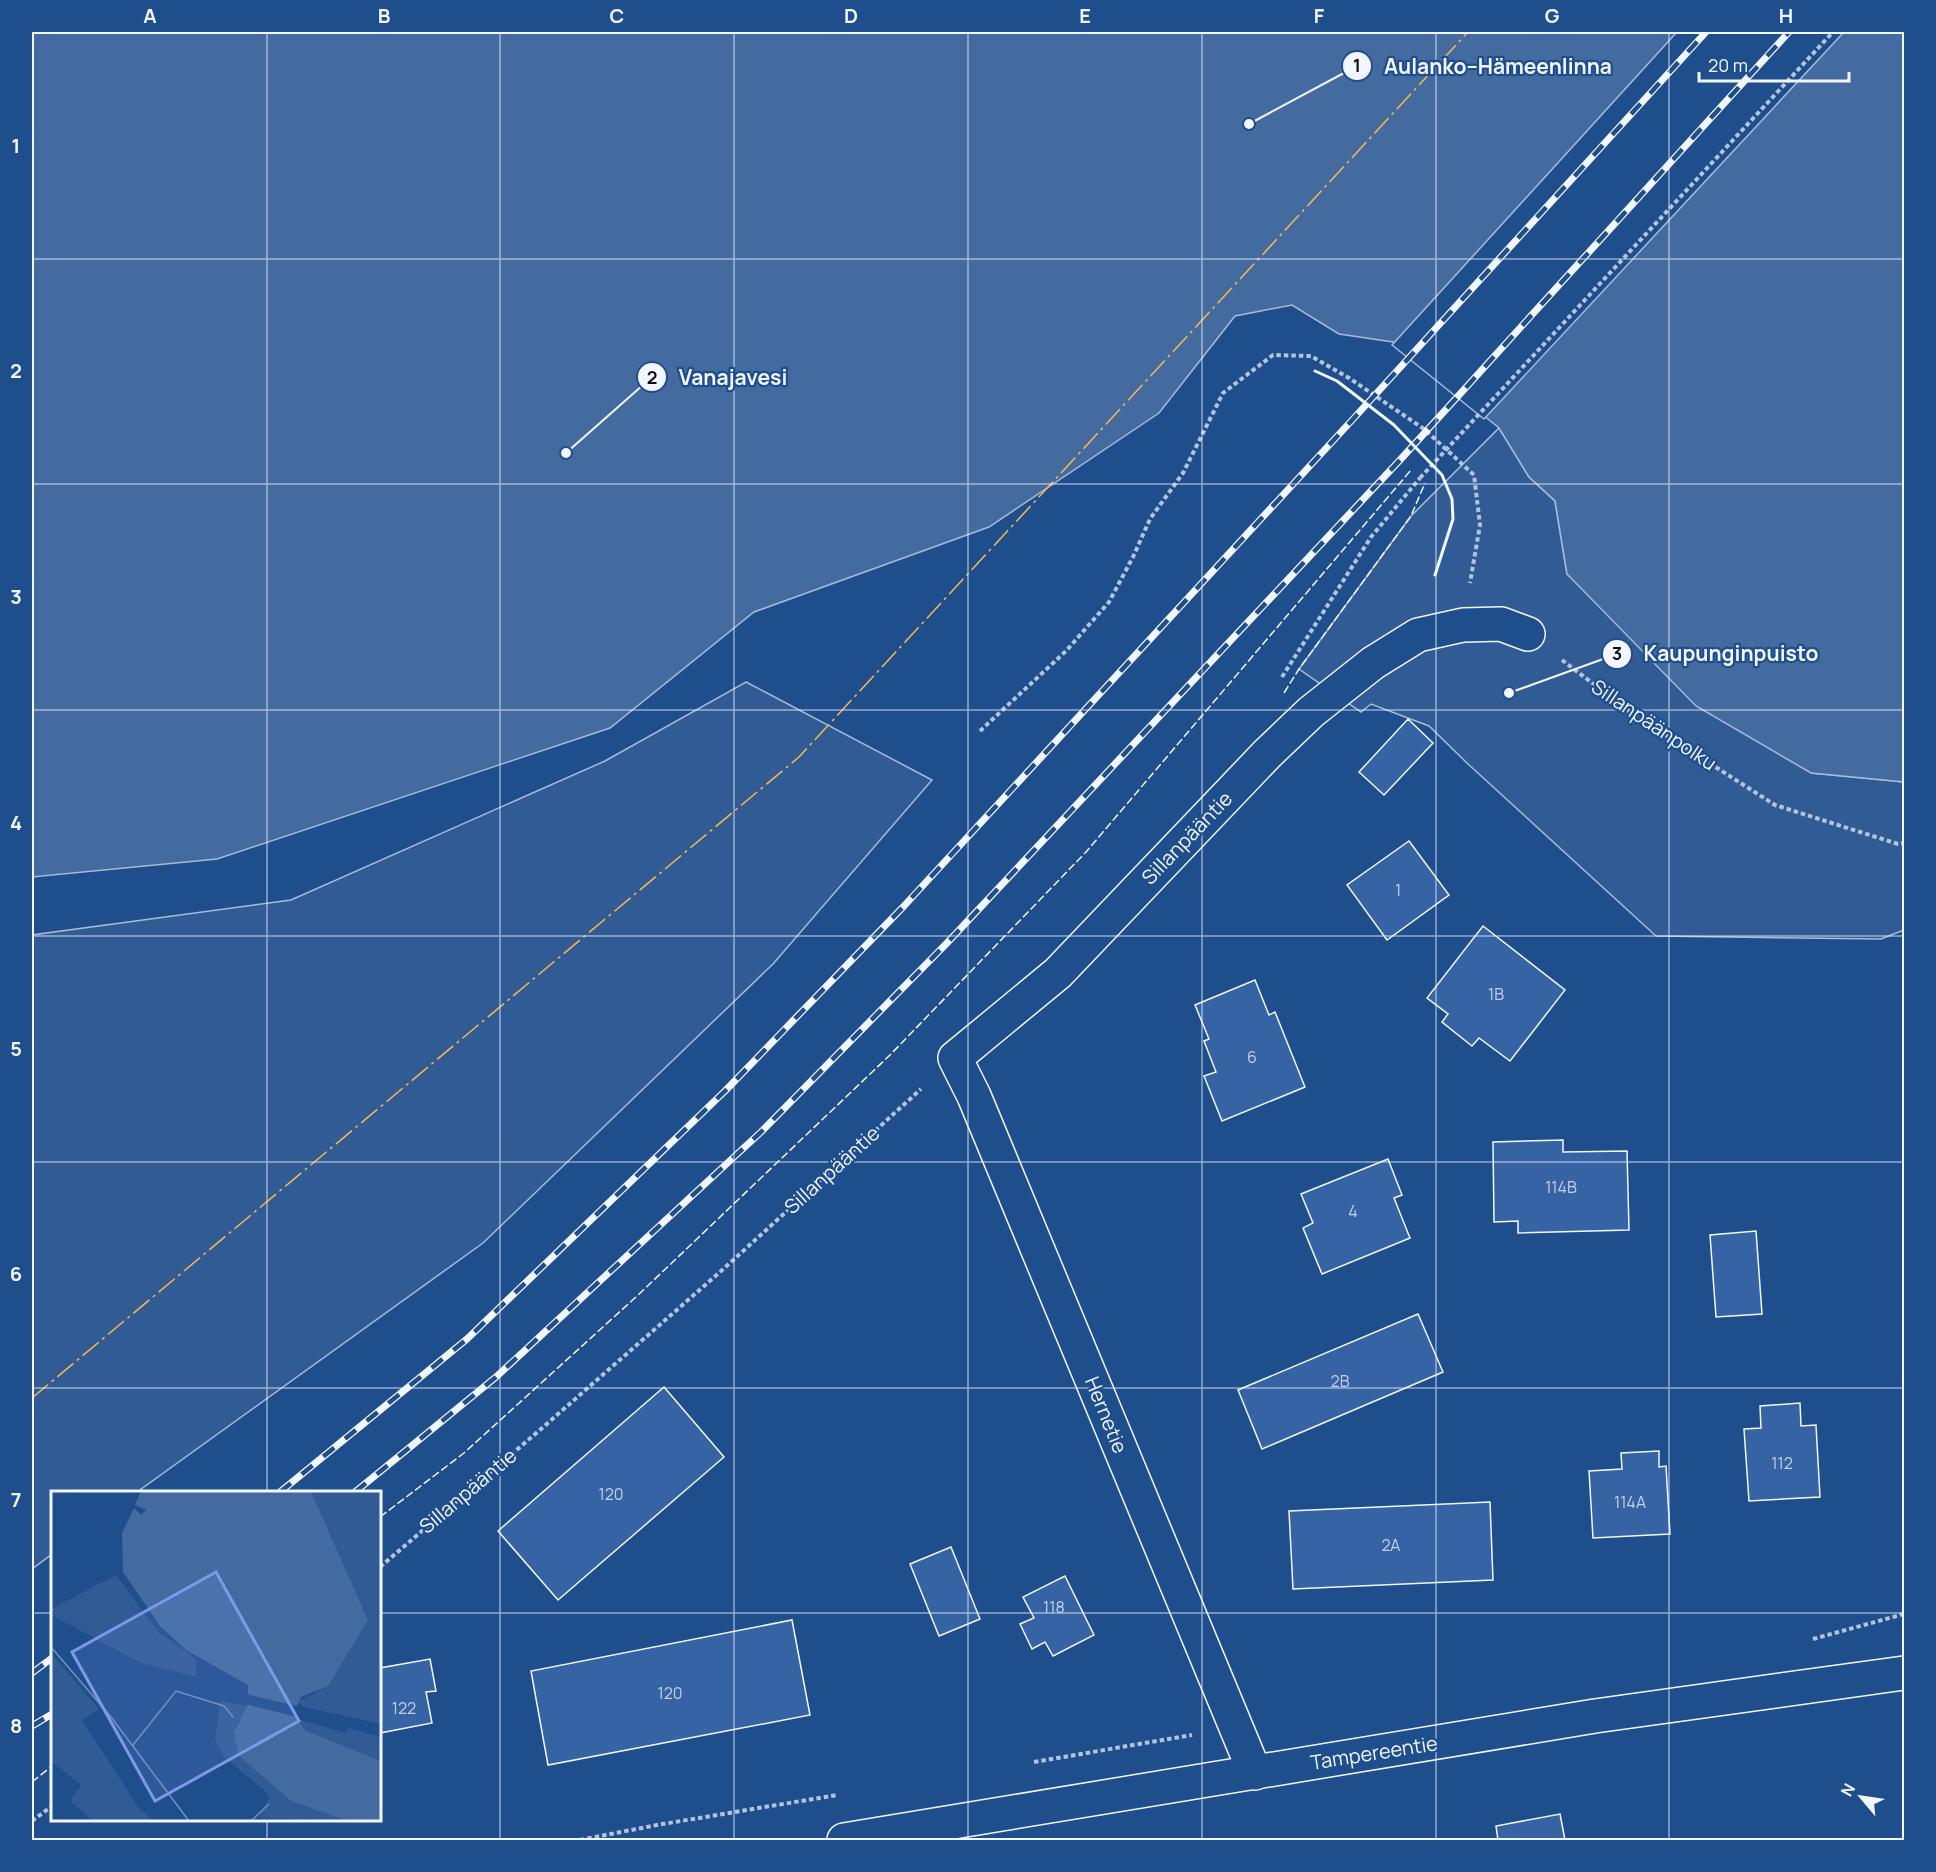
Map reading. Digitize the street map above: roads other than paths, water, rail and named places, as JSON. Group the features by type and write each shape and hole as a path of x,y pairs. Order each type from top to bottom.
{"street":[{"name":"Sillanpääntie","path":"955,1058 1058,974 1267,754 1311,712 1373,663 1418,635 1463,625 1501,624 1528,634"},
{"name":"Hernetie","path":"955,1058 984,1118 1255,1773"},
{"name":"Tampereentie","path":"844,1840 1595,1716 1905,1673"}],"railway":[{"path":"281,1491 467,1339 725,1091 904,906 1706,32"},
{"path":"356,1491 496,1377 761,1132 947,943 1400,460 1789,32"},
{"path":"32,1673 51,1659"},
{"path":"32,1726 51,1715"}],"place":[{"name":"Aulanko–Hämeenlinna","path":"1249,124"},
{"name":"Vanajavesi","path":"566,453"},
{"name":"Kaupunginpuisto","path":"1509,693"}]}
